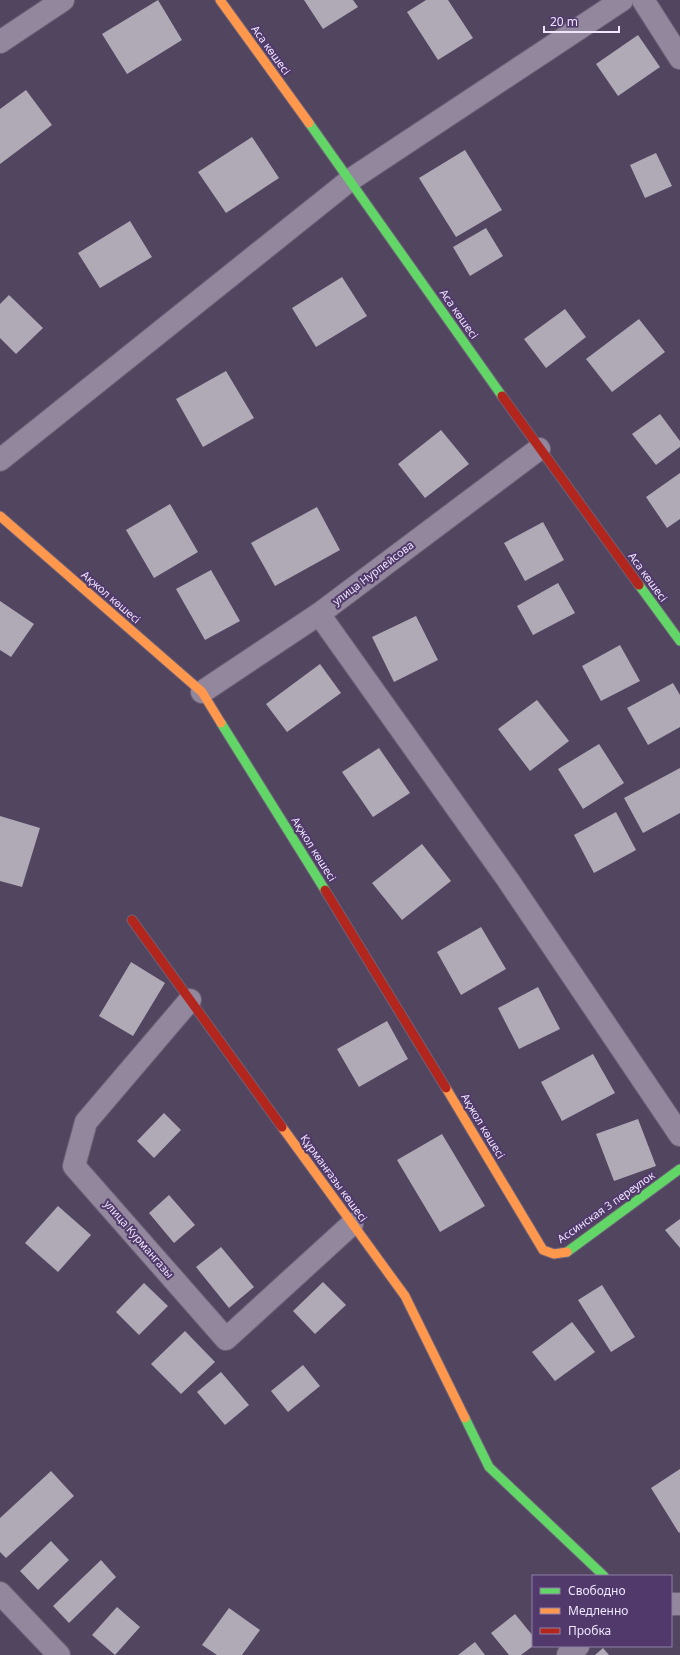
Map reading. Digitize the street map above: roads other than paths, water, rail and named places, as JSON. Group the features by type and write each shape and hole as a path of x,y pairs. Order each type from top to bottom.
{"street":[{"path":"0,42 63,0"},
{"name":"Аса көшесі","path":"220,0 350,180 539,449 680,641"},
{"path":"0,460 350,180 622,0"},
{"path":"643,0 680,58"},
{"name":"улица Нурпейсова","path":"202,692 319,614 539,449"},
{"name":"Ақжол көшесі","path":"0,516 202,692 388,992 543,1250"},
{"path":"319,614 508,880 680,1135"},
{"name":"Құрманғазы көшесі","path":"132,920 405,1296 489,1467 603,1575"},
{"name":"улица Курмангазы","path":"190,1000 86,1122 74,1166 226,1339 352,1224"},
{"name":"Ассинская 3 переулок","path":"543,1250 554,1254 566,1253 680,1169"},
{"path":"0,1593 59,1655"},
{"path":"568,1655 577,1647"}]}
